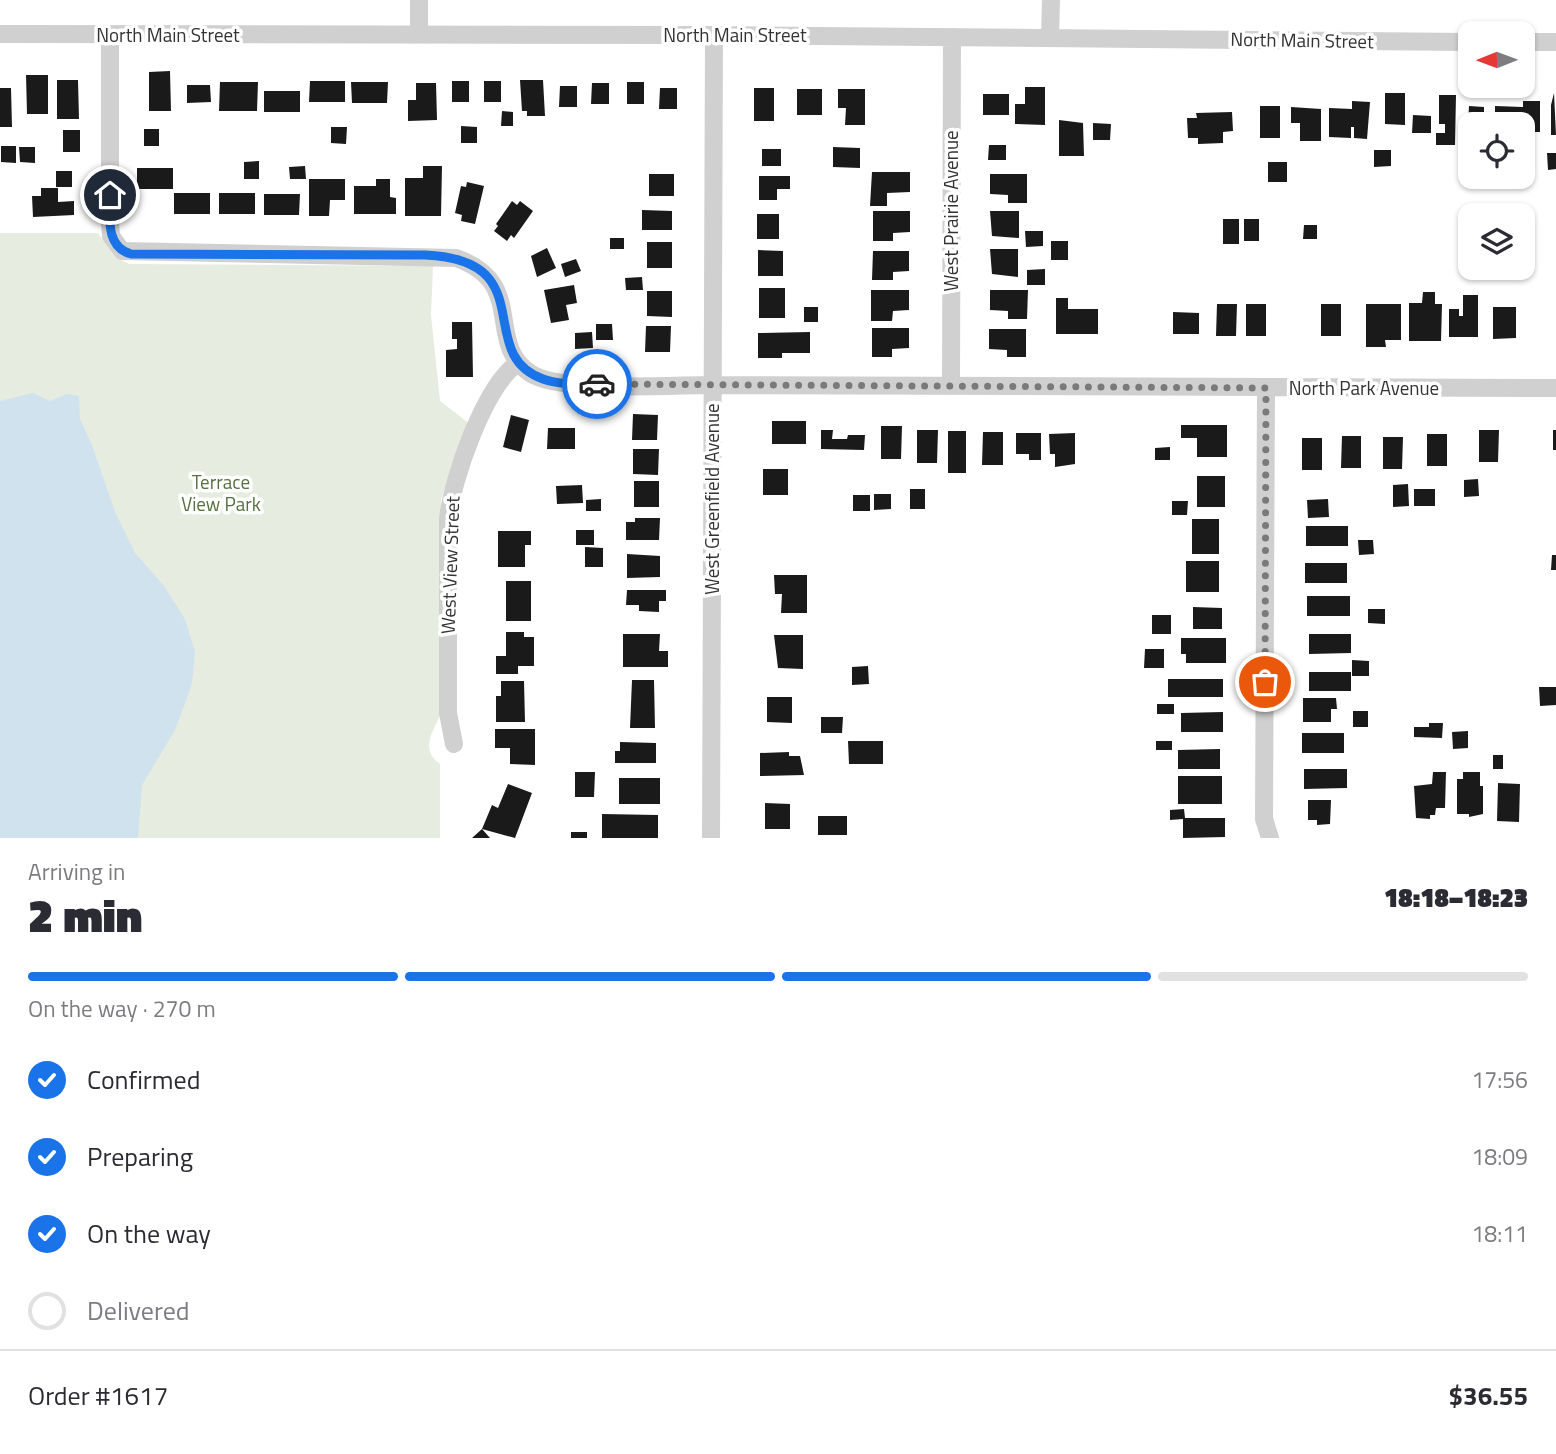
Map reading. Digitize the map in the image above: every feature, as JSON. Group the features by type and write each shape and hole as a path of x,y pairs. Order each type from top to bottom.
{"street":[{"path":"419,0 419,35"},
{"path":"1050,37 1051,0"},
{"name":"North Main Street","path":"0,34 714,35 1458,41"},
{"path":"110,35 110,222 115,245 131,254 456,258 475,264 494,285 510,346 519,363"},
{"name":"West Greenfield Avenue","path":"711,838 714,35"},
{"name":"West Prairie Avenue","path":"951,386 952,37"},
{"path":"1535,42 1556,42"},
{"name":"North Park Avenue","path":"519,363 530,373 557,383 1556,388"},
{"name":"West View Street","path":"454,744 447,713 448,519 451,491 460,465 499,381 505,372 519,363"},
{"path":"1266,388 1264,819 1270,838"}],"green space":[{"name":"Terrace View Park","path":"0,233 98,233 115,257 129,264 433,266 431,315 440,401 470,424 453,462 441,500 440,716 431,735 429,747 430,753 440,764 440,838 0,838"}],"water":[{"path":"33,393 50,401 67,394 79,396 80,419 115,512 135,553 164,586 185,619 195,652 192,683 175,730 142,785 138,838 0,838 0,401"}],"building":[{"path":"170,71 171,111 149,111 149,72"},
{"path":"26,75 48,75 48,114 27,114"},
{"path":"57,80 78,80 79,119 57,119"},
{"path":"520,80 543,80 545,116 527,116 527,111 522,111"},
{"path":"310,81 345,81 345,102 309,102"},
{"path":"452,81 469,81 469,102 452,102"},
{"path":"484,81 501,81 501,102 484,102"},
{"path":"220,82 258,82 257,111 219,111"},
{"path":"351,82 388,82 387,103 352,103"},
{"path":"627,82 644,82 644,104 627,104"},
{"path":"416,83 436,83 437,120 408,121 408,100 416,100"},
{"path":"592,83 609,83 609,104 591,104"},
{"path":"187,85 210,85 211,102 187,103"},
{"path":"560,86 577,86 577,107 559,107"},
{"path":"1025,87 1045,87 1045,125 1015,124 1015,104 1025,104"},
{"path":"0,88 11,88 12,127 0,127"},
{"path":"660,88 677,88 677,109 659,109"},
{"path":"754,88 774,88 774,121 754,121"},
{"path":"797,89 822,89 822,115 797,115"},
{"path":"838,89 865,89 865,125 845,125 846,108 838,108"},
{"path":"264,91 300,91 300,112 264,112"},
{"path":"1385,93 1405,93 1405,125 1385,124"},
{"path":"1554,93 1556,135 1551,135 1551,105"},
{"path":"983,94 1009,94 1009,115 983,115"},
{"path":"1439,95 1456,95 1455,145 1436,145 1436,133 1445,133 1445,124 1439,124"},
{"path":"1352,101 1370,102 1367,139 1354,138 1354,127 1351,127 1351,138 1329,137 1329,108 1352,109"},
{"path":"1523,101 1540,101 1540,132 1535,132 1535,112 1495,112 1495,106 1523,107"},
{"path":"1260,106 1280,106 1280,138 1260,138"},
{"path":"1469,106 1484,107 1484,112 1469,112"},
{"path":"1291,107 1321,109 1321,141 1300,141 1300,123 1291,123"},
{"path":"502,111 513,112 513,126 501,126"},
{"path":"1232,112 1233,131 1223,132 1223,143 1198,144 1198,138 1188,138 1187,118 1197,118 1196,113"},
{"path":"1413,115 1431,116 1431,133 1412,133"},
{"path":"1059,120 1083,123 1084,156 1059,156"},
{"path":"1093,123 1111,124 1110,140 1093,140"},
{"path":"461,126 477,127 477,143 461,143"},
{"path":"331,127 347,127 346,144 331,143"},
{"path":"144,129 159,129 159,146 144,146"},
{"path":"63,130 80,130 80,152 63,152"},
{"path":"989,145 1006,145 1006,160 988,160"},
{"path":"1,146 16,146 16,163 1,162"},
{"path":"19,147 35,147 35,163 20,162"},
{"path":"833,147 860,148 860,168 833,167"},
{"path":"762,149 781,149 781,166 762,166"},
{"path":"1374,150 1391,150 1391,166 1374,167"},
{"path":"1547,153 1556,153 1556,169 1548,170"},
{"path":"259,161 259,179 244,179 244,162"},
{"path":"1268,162 1287,162 1287,182 1268,182"},
{"path":"305,166 306,179 290,179 289,167"},
{"path":"423,166 442,166 441,216 405,216 405,178 423,178"},
{"path":"137,168 173,168 173,189 137,189"},
{"path":"56,171 72,171 72,187 56,187"},
{"path":"872,172 910,172 910,192 887,193 887,206 870,206"},
{"path":"649,174 674,174 674,196 649,196"},
{"path":"990,174 1027,174 1027,203 1008,203 1008,195 990,194"},
{"path":"759,176 790,176 790,189 777,189 777,200 759,200"},
{"path":"309,179 345,179 345,200 330,200 329,216 309,216"},
{"path":"376,179 390,179 390,197 396,198 396,214 354,214 354,186 376,186"},
{"path":"467,182 484,186 475,224 461,221 462,215 455,213 461,186 466,187"},
{"path":"41,188 58,188 58,202 74,201 74,215 33,217 32,196 41,196"},
{"path":"174,193 210,193 210,214 174,214"},
{"path":"219,193 255,193 255,214 219,214"},
{"path":"264,194 300,194 299,215 264,215"},
{"path":"512,201 517,205 520,201 533,211 514,238 511,235 507,241 494,231"},
{"path":"642,210 672,211 672,230 642,230"},
{"path":"873,211 910,211 910,232 893,233 893,241 873,241"},
{"path":"990,211 1019,211 1019,238 992,236"},
{"path":"757,214 779,214 779,239 757,239"},
{"path":"1223,219 1239,219 1239,244 1223,244"},
{"path":"1244,219 1259,219 1259,241 1244,241"},
{"path":"1304,225 1317,225 1317,239 1303,239"},
{"path":"1025,231 1043,231 1043,246 1026,247"},
{"path":"610,238 624,238 624,249 610,249"},
{"path":"1051,241 1068,241 1068,260 1051,260"},
{"path":"647,242 672,242 672,268 647,268"},
{"path":"547,248 556,268 537,277 531,256"},
{"path":"990,249 1018,249 1018,277 992,274"},
{"path":"758,250 783,251 783,276 758,276"},
{"path":"873,251 909,251 909,271 893,272 893,280 872,280"},
{"path":"576,259 581,271 565,277 561,264"},
{"path":"1045,269 1045,285 1027,285 1027,270"},
{"path":"642,277 643,290 626,290 625,278"},
{"path":"574,285 577,303 566,305 569,320 551,323 544,290"},
{"path":"759,288 785,288 785,318 759,318"},
{"path":"871,290 909,290 909,310 893,311 892,321 871,321"},
{"path":"990,290 1028,290 1027,319 1008,319 1008,311 990,310"},
{"path":"647,291 672,291 672,317 647,316"},
{"path":"1423,292 1435,292 1435,304 1442,304 1441,341 1409,341 1409,303 1422,303"},
{"path":"1463,295 1478,295 1478,337 1449,337 1449,309 1459,309 1459,316 1463,316"},
{"path":"1056,298 1068,298 1068,309 1098,309 1098,334 1056,334"},
{"path":"1217,304 1237,304 1236,336 1216,336"},
{"path":"1246,304 1266,304 1266,336 1246,336"},
{"path":"1321,304 1341,304 1341,336 1321,336"},
{"path":"1366,304 1401,304 1401,340 1385,340 1386,347 1366,347"},
{"path":"804,307 818,307 818,322 804,322"},
{"path":"1493,307 1516,307 1516,338 1493,339"},
{"path":"1173,312 1199,313 1199,334 1173,334"},
{"path":"452,322 472,322 473,377 446,377 446,350 457,349 457,339 452,339"},
{"path":"596,324 612,324 613,340 596,340"},
{"path":"646,326 671,326 670,352 645,352"},
{"path":"872,328 909,328 909,348 892,349 892,357 872,357"},
{"path":"989,329 1026,329 1026,357 1007,357 1007,350 989,349"},
{"path":"592,332 593,348 575,349 575,333"},
{"path":"810,332 810,353 782,353 782,358 758,358 758,333"},
{"path":"633,414 658,415 657,440 632,440"},
{"path":"511,415 529,420 521,452 503,447"},
{"path":"772,421 806,421 806,444 772,444"},
{"path":"1181,425 1227,425 1227,457 1197,457 1197,438 1181,438"},
{"path":"881,426 902,426 901,459 881,459"},
{"path":"548,428 575,428 575,449 547,449"},
{"path":"821,430 833,430 832,439 865,435 864,450 821,449"},
{"path":"917,430 938,430 937,463 917,463"},
{"path":"1479,430 1499,430 1498,462 1479,462"},
{"path":"1553,430 1556,430 1556,450 1553,450"},
{"path":"948,431 966,431 966,473 948,473"},
{"path":"983,432 1003,432 1003,465 982,465"},
{"path":"1016,433 1041,433 1041,460 1029,460 1029,454 1016,454"},
{"path":"1075,433 1075,464 1055,467 1055,454 1050,454 1049,434"},
{"path":"1427,434 1447,434 1447,466 1427,466"},
{"path":"1342,436 1361,436 1361,468 1341,468"},
{"path":"1383,437 1403,437 1402,469 1383,469"},
{"path":"1302,438 1322,438 1322,470 1302,470"},
{"path":"1170,447 1170,460 1155,460 1155,448"},
{"path":"633,449 659,449 658,475 633,474"},
{"path":"763,469 788,469 788,495 763,495"},
{"path":"1197,476 1225,476 1225,507 1197,507"},
{"path":"1478,479 1479,496 1464,497 1464,480"},
{"path":"634,481 659,481 659,507 634,507"},
{"path":"1408,484 1409,506 1393,507 1393,485"},
{"path":"582,485 583,503 557,504 556,486"},
{"path":"910,489 925,489 925,509 910,509"},
{"path":"1414,489 1435,489 1435,506 1414,506"},
{"path":"874,494 891,494 891,509 874,510"},
{"path":"853,495 870,495 870,511 853,511"},
{"path":"601,499 601,511 586,511 586,500"},
{"path":"1328,499 1329,517 1308,518 1307,500"},
{"path":"1172,501 1188,501 1187,515 1172,515"},
{"path":"635,518 660,518 659,540 626,540 626,522 635,522"},
{"path":"1192,519 1219,519 1219,554 1192,554"},
{"path":"1306,526 1348,526 1348,546 1306,546"},
{"path":"576,530 594,530 594,545 576,545"},
{"path":"498,531 531,531 531,545 525,545 525,567 498,567"},
{"path":"1358,540 1373,540 1374,554 1359,555"},
{"path":"585,547 603,548 603,567 585,567"},
{"path":"627,554 660,556 660,577 627,578"},
{"path":"1552,555 1556,555 1556,570 1551,570"},
{"path":"1186,561 1219,561 1219,592 1186,592"},
{"path":"1305,563 1347,563 1347,583 1305,583"},
{"path":"774,575 807,575 807,613 781,613 782,594 775,594"},
{"path":"506,581 531,581 531,621 506,621"},
{"path":"627,590 666,590 666,601 659,601 659,612 639,611 639,605 626,605"},
{"path":"1307,596 1350,596 1350,616 1307,616"},
{"path":"1193,607 1222,608 1222,629 1193,629"},
{"path":"1368,609 1385,609 1385,624 1368,623"},
{"path":"1152,615 1171,615 1171,634 1152,634"},
{"path":"506,632 524,632 524,637 534,637 534,666 518,666 518,674 496,674 496,656 506,656"},
{"path":"623,634 660,634 659,651 668,651 668,667 623,667"},
{"path":"1309,634 1351,634 1351,653 1309,654"},
{"path":"774,635 803,635 803,669 778,668"},
{"path":"1181,638 1226,638 1226,663 1186,663 1186,654 1181,654"},
{"path":"1145,649 1164,649 1164,668 1144,668"},
{"path":"1352,660 1369,661 1369,676 1352,676"},
{"path":"868,666 869,684 852,685 852,667"},
{"path":"1309,672 1351,672 1351,691 1309,691"},
{"path":"1168,679 1223,679 1223,697 1168,697"},
{"path":"632,680 654,680 655,728 630,728"},
{"path":"501,681 524,681 525,722 496,722 496,696 501,696"},
{"path":"1539,687 1556,687 1556,705 1540,706"},
{"path":"767,697 792,697 792,723 767,722"},
{"path":"1303,698 1336,698 1337,709 1331,709 1331,722 1303,722"},
{"path":"1157,704 1174,704 1174,714 1157,714"},
{"path":"1353,711 1368,711 1368,727 1353,727"},
{"path":"1223,712 1223,732 1181,732 1181,713"},
{"path":"821,717 843,717 842,733 821,733"},
{"path":"1429,723 1443,723 1442,738 1414,737 1414,727 1429,727"},
{"path":"495,729 535,729 535,765 510,764 510,748 495,748"},
{"path":"1468,731 1468,748 1453,749 1452,732"},
{"path":"1302,733 1344,733 1344,753 1302,753"},
{"path":"848,741 883,741 883,764 849,764"},
{"path":"1156,741 1172,741 1172,750 1156,750"},
{"path":"620,742 656,743 656,763 615,763 615,751 620,751"},
{"path":"1220,749 1220,769 1178,769 1178,750"},
{"path":"789,752 789,756 800,756 804,775 760,776 760,753"},
{"path":"1493,755 1503,755 1503,769 1493,769"},
{"path":"1304,769 1347,769 1347,788 1304,789"},
{"path":"575,772 595,772 594,797 575,797"},
{"path":"1433,772 1446,772 1445,808 1436,808 1435,815 1430,815 1430,819 1416,818 1414,786 1432,784"},
{"path":"1463,772 1480,772 1483,814 1469,817 1469,814 1457,814 1457,779 1463,779"},
{"path":"1178,776 1222,776 1222,804 1178,804"},
{"path":"619,778 660,778 660,804 619,804"},
{"path":"1498,783 1520,784 1519,822 1497,821"},
{"path":"508,784 532,793 515,838 482,829 492,805 498,808"},
{"path":"1308,800 1331,800 1330,824 1317,825 1317,820 1308,820"},
{"path":"765,803 790,804 790,829 765,829"},
{"path":"1184,809 1185,818 1225,818 1225,837 1183,838 1183,819 1170,820 1170,810"},
{"path":"602,814 658,815 658,838 602,838"},
{"path":"818,816 847,816 847,835 818,835"},
{"path":"482,829 490,838 472,838"},
{"path":"571,832 587,832 587,838 571,838"}],"way so far":[{"path":"597,384 1266,388 1265,682"}],"route":[{"path":"110,195 111,236 115,245 131,254 425,255 456,258 475,264 489,277 499,295 510,346 519,363 530,373 557,383 597,384"}]}
